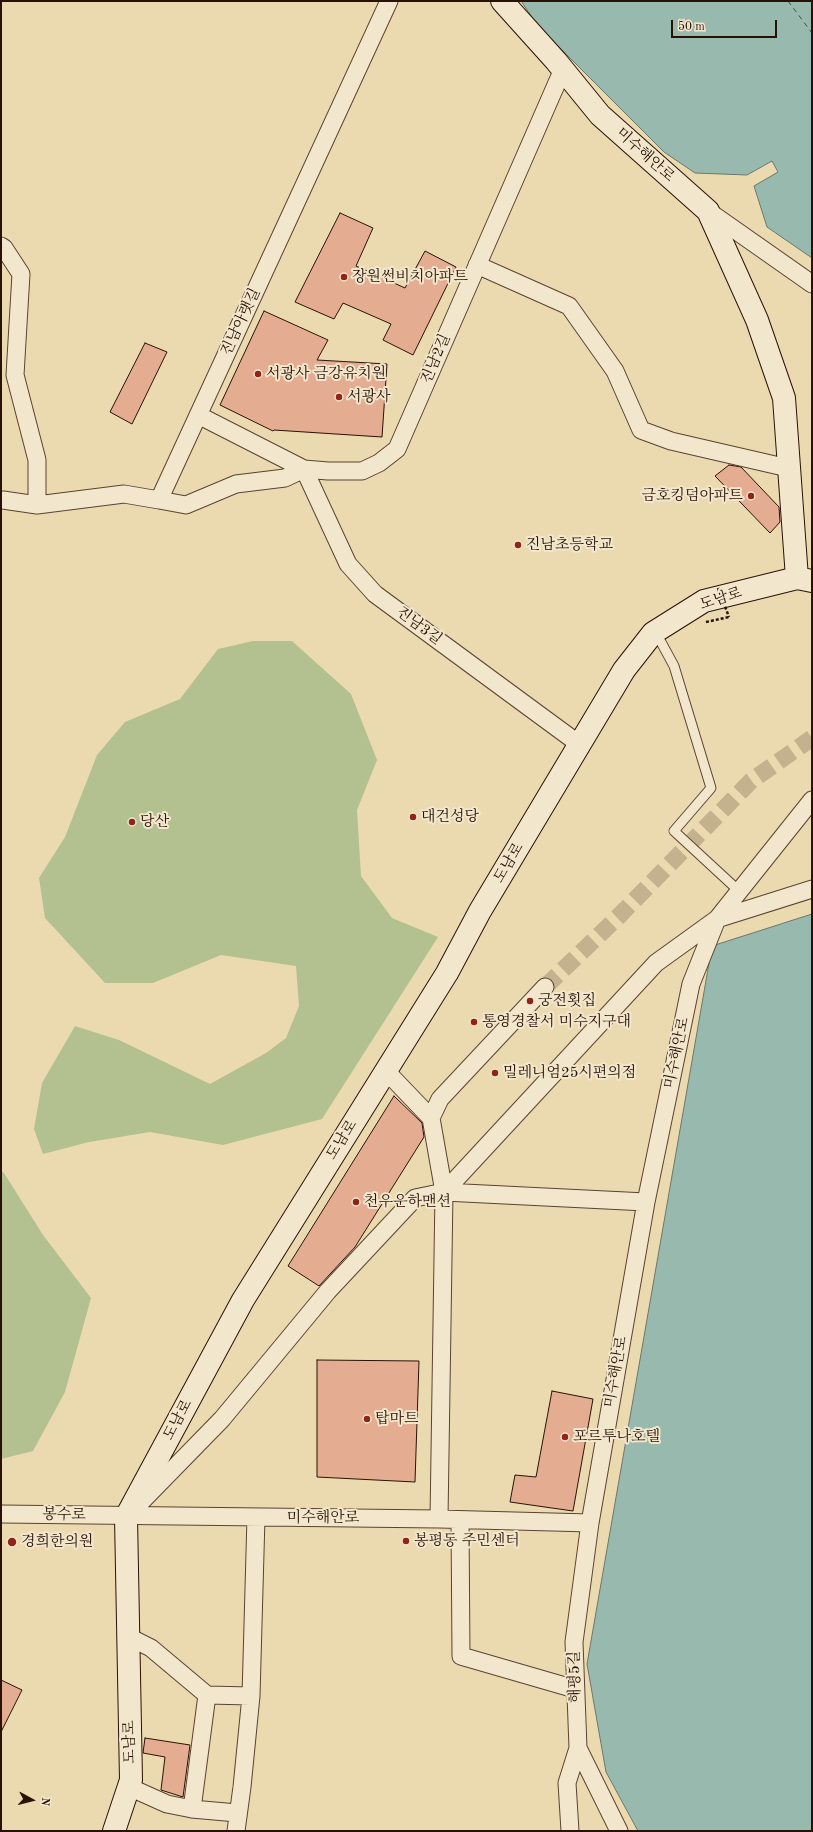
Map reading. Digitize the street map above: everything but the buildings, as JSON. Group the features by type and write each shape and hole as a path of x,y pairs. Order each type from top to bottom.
{"main road":[{"name":"미수해안로","path":"502,1 563,69 600,115 708,212"},
{"path":"708,212 757,320 784,398 788,468 804,579"},
{"name":"도남로","path":"114,1831 131,1780 127,1636 126,1516 243,1300 447,973 480,911 624,670 653,633 704,601 804,579"}],"street":[{"name":"진남아랫길","path":"159,500 389,1"},
{"name":"진남2길","path":"198,415 304,469 362,471 379,463 397,449 563,69"},
{"name":"미수해안로","path":"708,212 812,284"},
{"path":"1,246 4,248 21,274 15,375 37,460 37,505"},
{"path":"477,265 569,306 615,371 641,430 671,441 788,468"},
{"path":"3,500 37,505 124,494 186,505 236,484 285,478 304,469"},
{"name":"진남3길","path":"304,469 348,564 375,594 580,744"},
{"name":"미수해안로","path":"126,1516 439,1519 590,1523 646,1202 692,984 717,919 812,800"},
{"path":"444,1192 656,963 717,919 812,889"},
{"path":"431,1118 440,1098 545,987"},
{"path":"386,1071 431,1118 444,1192 439,1519"},
{"path":"126,1516 222,1419 328,1291 415,1198 444,1192 646,1202"},
{"name":"봉수로","path":"1,1514 126,1516"},
{"path":"236,1831 251,1696 256,1517"},
{"path":"460,1520 461,1656 575,1689"},
{"name":"해평5길","path":"570,1831 567,1783 578,1748 574,1642 590,1523"},
{"path":"127,1636 151,1648 207,1695 251,1696"},
{"path":"192,1809 207,1695"},
{"path":"578,1748 619,1831"},
{"path":"129,1787 167,1804 192,1809 237,1813"}],"lane":[{"path":"653,633 661,642 674,666 711,788 674,831 739,891"}],"path":[{"path":"718,588 729,617"}],"green space":[{"path":"253,641 292,641 351,694 377,760 357,810 361,876 392,918 438,937 322,1119 223,1145 150,1132 89,1142 43,1154 34,1129 42,1083 75,1026 119,1040 210,1084 266,1053 286,1038 299,1006 296,966 221,955 153,983 105,983 45,918 39,878 65,837 97,755 125,722 180,699 218,649"},
{"path":"1,1171 4,1173 43,1235 91,1298 65,1392 33,1451 1,1459"}],"water":[{"path":"521,1 812,1 812,258 767,227 754,186 778,172 772,161 747,175 695,173 664,152 538,26"},
{"path":"812,914 812,1831 638,1831 606,1772 587,1664 712,946"}],"ferry route":[{"path":"788,1 812,33"}],"tunnel":[{"path":"545,987 620,915 751,781 812,738"}],"place":[{"name":"장원썬비치아파트","path":"344,277"},
{"name":"서광사 금강유치원","path":"258,374"},
{"name":"서광사","path":"339,397"},
{"name":"금호킹덤아파트","path":"751,496"},
{"name":"진남초등학교","path":"518,545"},
{"name":"대건성당","path":"413,817"},
{"name":"당산","path":"132,822"},
{"name":"궁전횟집","path":"530,1001"},
{"name":"통영경찰서 미수지구대","path":"474,1022"},
{"name":"밀레니엄25시편의점","path":"495,1073"},
{"name":"천우운하맨션","path":"356,1202"},
{"name":"탑마트","path":"367,1419"},
{"name":"포르투나호텔","path":"565,1437"},
{"name":"봉평동 주민센터","path":"406,1541"},
{"name":"경희한의원","path":"12,1542"}]}
